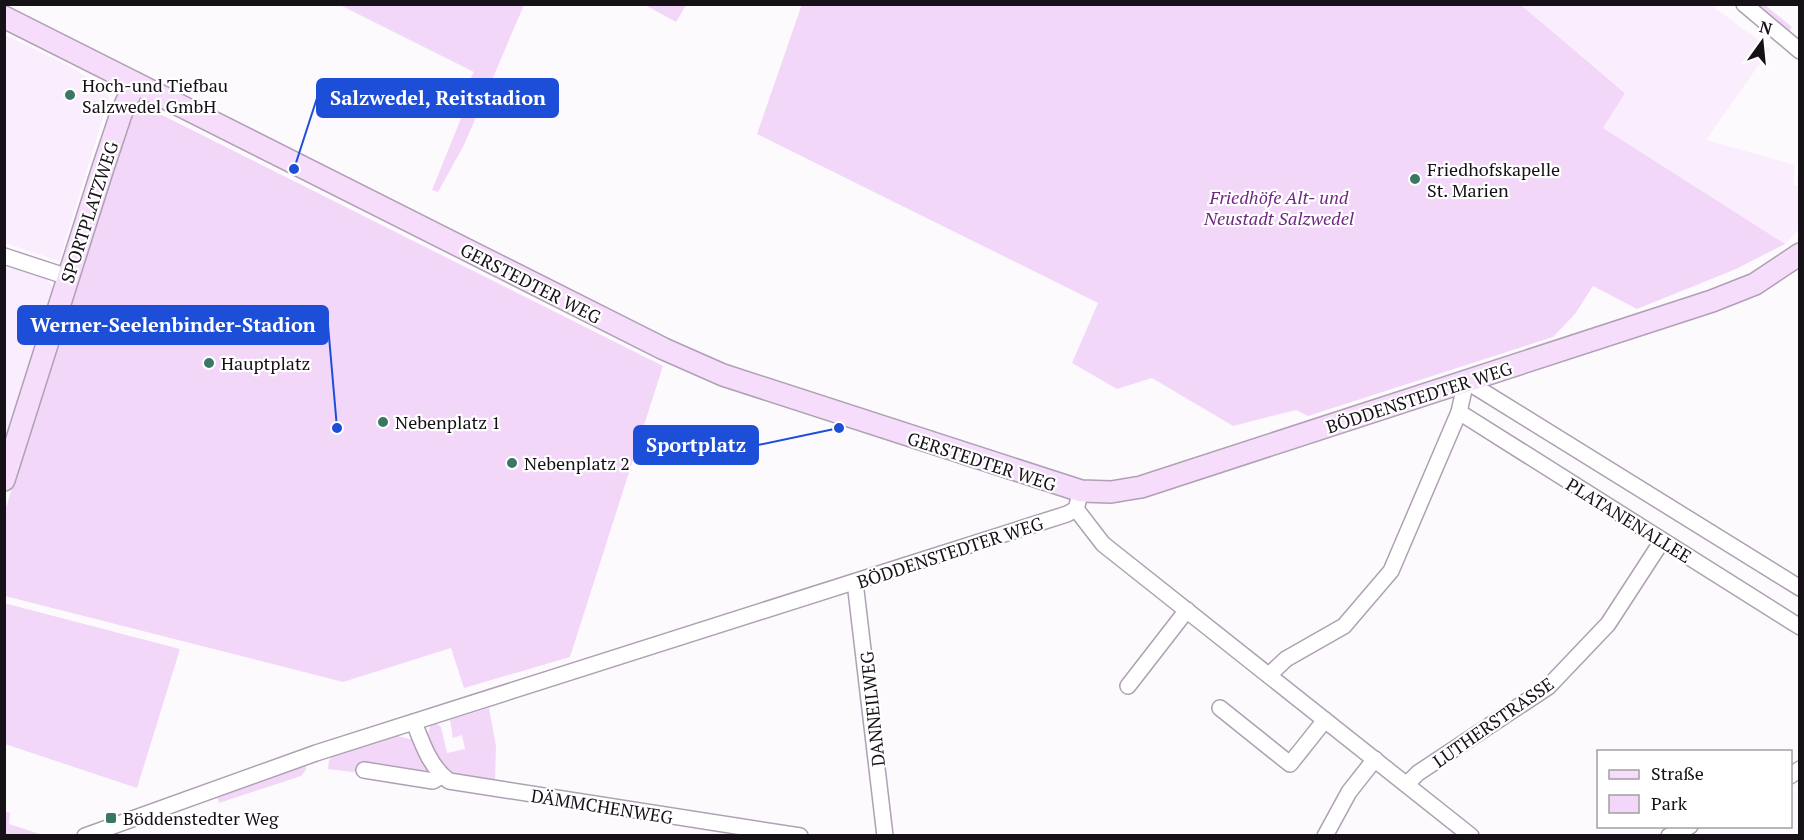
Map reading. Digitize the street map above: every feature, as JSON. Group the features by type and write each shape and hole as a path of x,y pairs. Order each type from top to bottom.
{"street":[{"path":"1743,4 1800,51"},
{"name":"GERSTEDTER WEG","path":"4,17 634,334 714,371 1078,500"},
{"name":"SPORTPLATZWEG","path":"4,480 121,114 135,83"},
{"name":"BÖDDENSTEDTER WEG","path":"86,836 299,759 1046,522 1078,500 1142,487 1712,301 1755,284 1799,255"},
{"path":"4,256 68,277"},
{"path":"1269,675 1286,659 1344,626 1391,571 1459,412 1466,381"},
{"name":"PLATANENALLEE","path":"1466,381 1800,588"},
{"name":"PLATANENALLEE","path":"1459,412 1800,627"},
{"path":"1078,500 1103,544 1471,836"},
{"name":"LUTHERSTRASSE","path":"1407,784 1418,773 1548,687 1608,624 1662,541"},
{"name":"DANNEILWEG","path":"855,582 885,836"},
{"path":"1128,686 1187,610"},
{"path":"1220,708 1290,764 1325,720"},
{"path":"414,722 424,750 442,776"},
{"path":"1325,836 1349,792 1375,759"},
{"name":"DÄMMCHENWEG","path":"364,770 433,781 442,776 449,781 470,786 800,836"},
{"path":"1669,836 1686,828"}],"shaded area":[{"path":"1521,5 1711,5 1770,49 1706,140 1795,165 1793,184 1799,186 1799,229 1785,244 1603,128 1625,92"},
{"path":"4,34 71,67 103,88 109,98 59,261 5,243"},
{"path":"5,266 47,279 53,287 5,440"}],"green space":[{"name":"Friedhöfe Alt- und Neustadt Salzwedel","path":"802,4 1521,5 1625,93 1603,128 1785,244 1736,269 1637,309 1593,286 1575,314 1553,337 1308,416 1296,410 1233,426 1152,378 1117,389 1072,363 1098,303 757,134"},
{"path":"340,5 524,5 464,145 438,192 432,190 468,101 463,92 474,72"},
{"path":"645,5 686,5 676,22"},
{"path":"1757,5 1765,5 1792,27 1789,31"},
{"path":"139,108 148,108 663,366 570,657 464,688 451,648 343,682 5,596 5,511 128,116"},
{"path":"4,603 180,649 137,788 5,744"},
{"path":"489,708 496,746 495,784 463,777 446,769 432,755 426,744 430,726 436,723 441,727 447,753 465,749 462,735 453,738 450,720"},
{"path":"394,735 413,740 430,770 429,774 363,768 353,772 328,769 329,760 335,754"},
{"path":"305,764 306,770 301,776 219,803 217,796"},
{"path":"5,811 10,813 9,824 43,835 5,835"}],"place":[{"name":"Hoch-und Tiefbau Salzwedel GmbH","path":"70,95"},
{"name":"Salzwedel, Reitstadion","path":"294,169"},
{"name":"Friedhofskapelle St. Marien","path":"1415,179"},
{"name":"Hauptplatz","path":"209,363"},
{"name":"Nebenplatz 1","path":"383,422"},
{"name":"Werner-Seelenbinder-Stadion","path":"337,428"},
{"name":"Sportplatz","path":"839,428"},
{"name":"Nebenplatz 2","path":"512,463"},
{"name":"Böddenstedter Weg","path":"111,818"}]}
